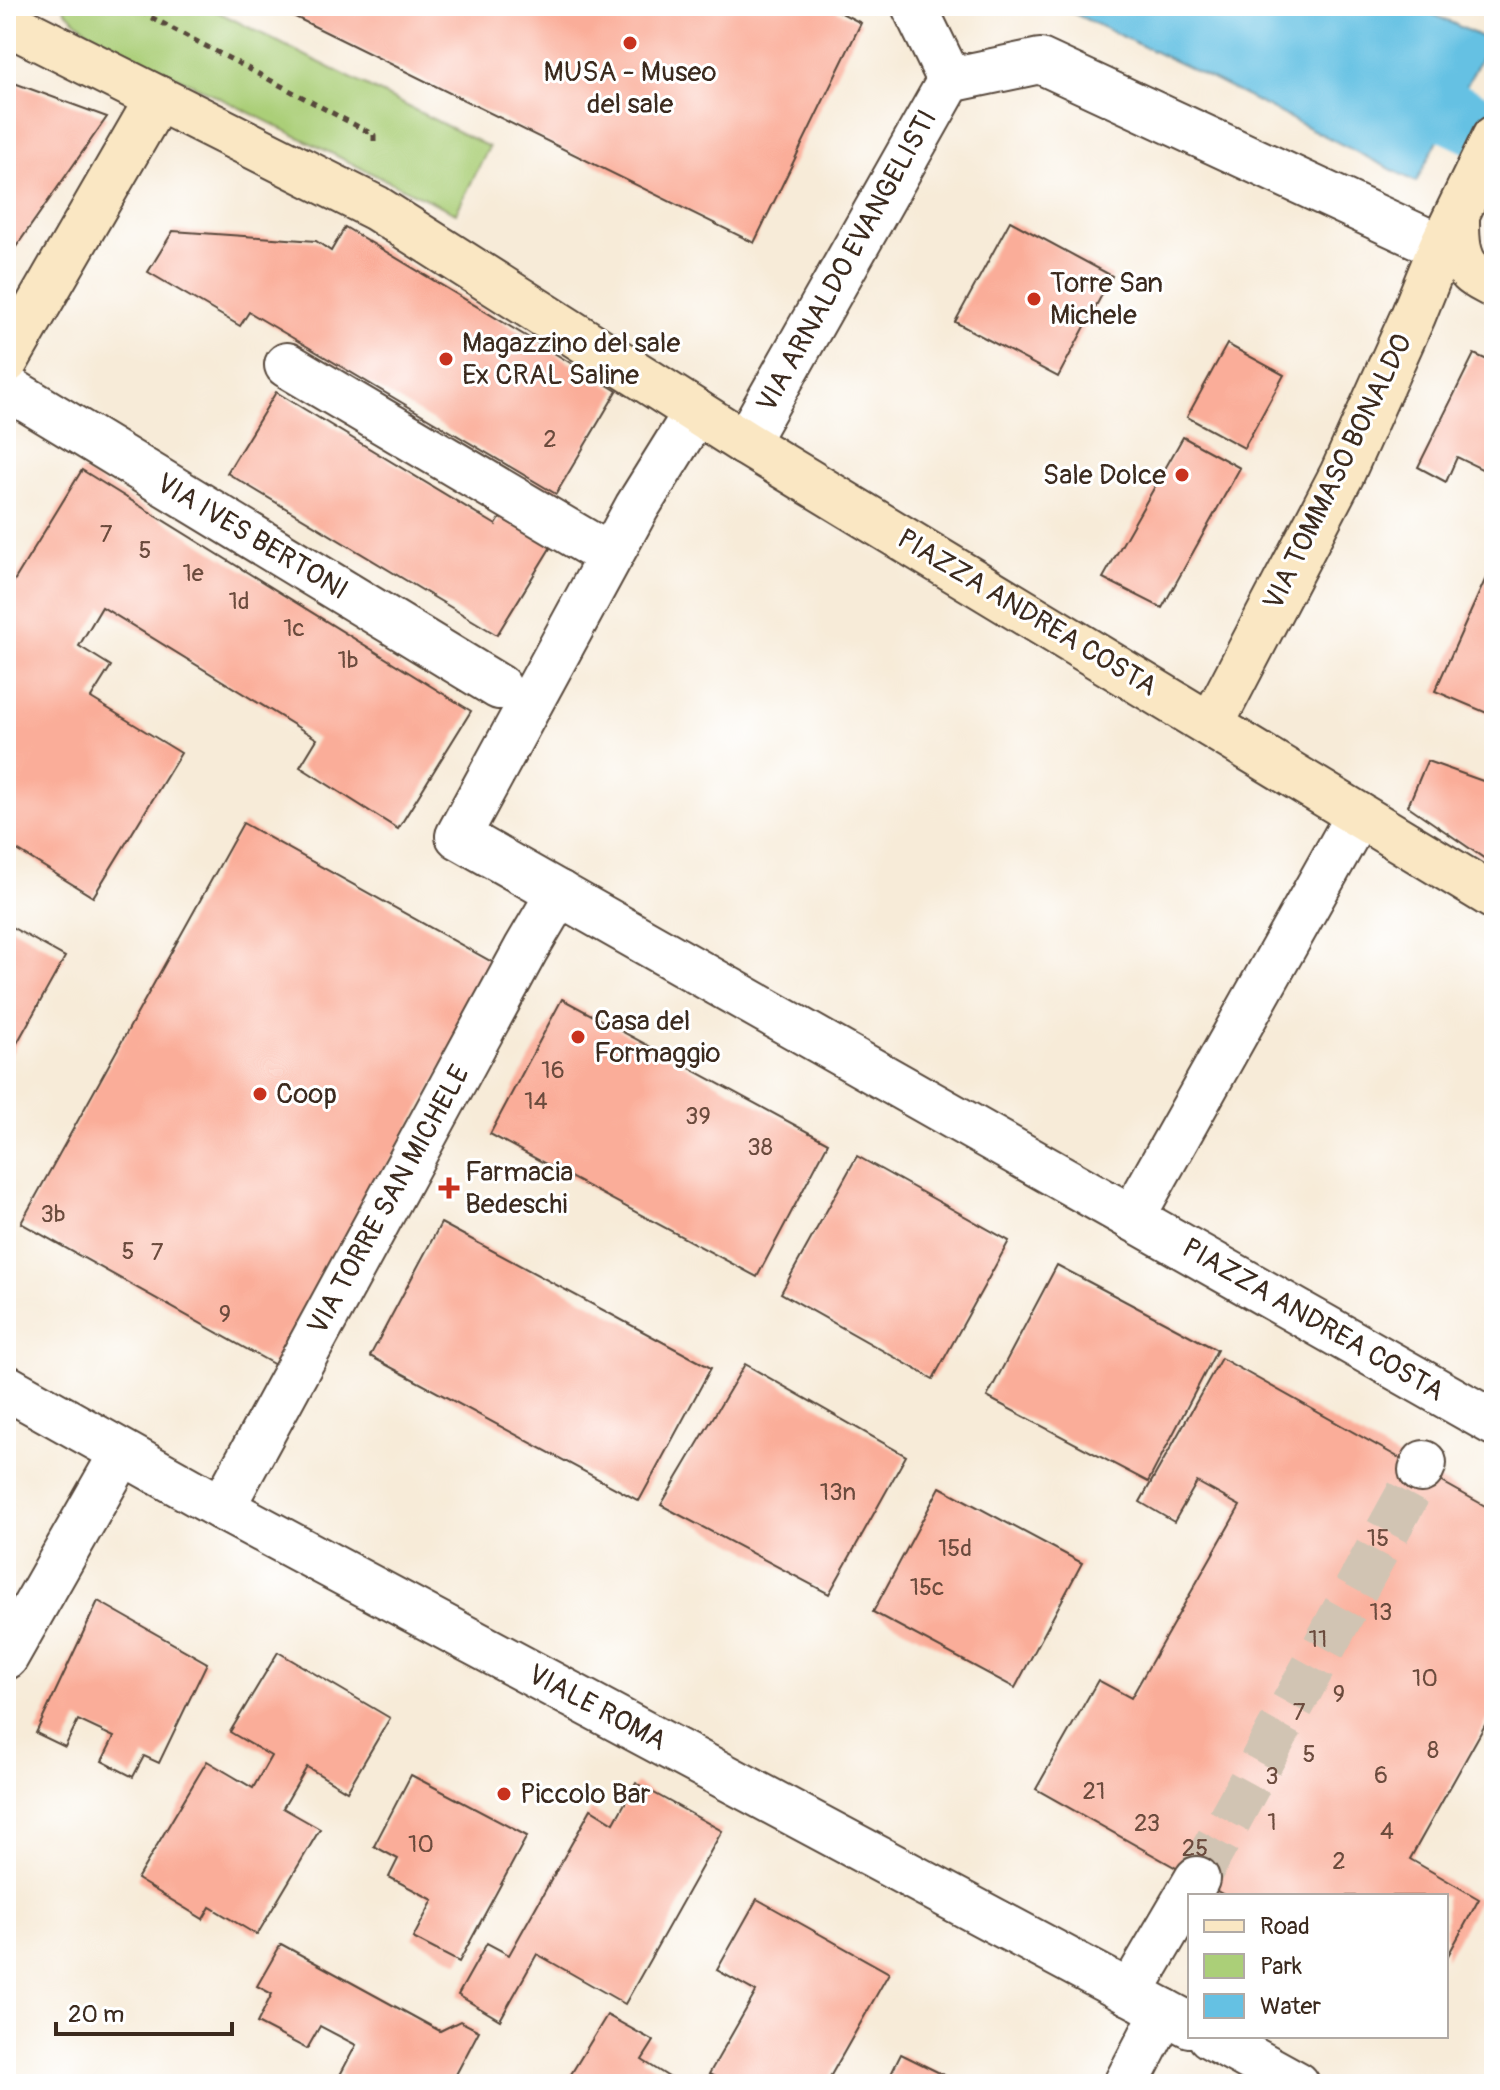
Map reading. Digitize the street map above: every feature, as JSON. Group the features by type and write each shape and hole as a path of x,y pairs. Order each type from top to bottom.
{"street":[{"path":"914,6 950,80 1040,61 1449,231 1471,272 1494,286"},
{"path":"6,22 376,208 696,412 610,556 287,365"},
{"name":"VIA ARNALDO EVANGELISTI","path":"745,443 950,80"},
{"path":"6,361 158,98"},
{"name":"VIA TOMMASO BONALDO","path":"1211,725 1342,474 1449,231 1494,138"},
{"name":"VIA IVES BERTONI","path":"6,387 499,687"},
{"name":"PIAZZA ANDREA COSTA","path":"696,412 1494,897"},
{"name":"PIAZZA ANDREA COSTA","path":"610,556 458,836 1494,1423"},
{"path":"1132,1218 1358,815"},
{"name":"VIA TORRE SAN MICHELE","path":"222,1508 559,893"},
{"name":"VIALE ROMA","path":"6,1387 222,1508 1162,2010"},
{"path":"6,1657 122,1453"},
{"path":"1193,1894 1197,1879"},
{"path":"1126,2084 1162,2010 1188,1913"},
{"path":"1214,2038 1297,2084"}],"path":[{"path":"130,6 374,135 376,208"}],"green space":[{"path":"64,6 206,6 489,147 456,213 91,34 65,11"}],"water":[{"path":"1058,6 1416,6 1490,41 1416,182 1212,79"}],"building":[{"path":"273,6 828,6 861,23 754,243"},
{"path":"6,80 107,117 6,261"},
{"name":"Torre San Michele","path":"1010,221 1112,276 1058,377 955,322"},
{"name":"Magazzino del sale Ex CRAL Saline","path":"345,227 617,391 556,494 249,312 240,326 148,272 173,231 316,241 331,251"},
{"path":"1227,344 1284,375 1244,448 1187,417"},
{"path":"1474,354 1494,363 1494,475 1457,457 1446,482 1418,467"},
{"path":"276,392 496,525 513,497 563,527 497,635 227,473"},
{"path":"1183,437 1240,468 1162,608 1103,578"},
{"path":"82,470 471,711 398,829 300,767 317,739 102,607 79,646 111,666 91,698 181,753 93,897 6,843 6,594"},
{"path":"1494,560 1494,716 1435,691"},
{"path":"1427,761 1494,785 1494,865 1408,806"},
{"name":"Coop","path":"243,823 499,966 277,1366 21,1223"},
{"path":"6,924 65,957 6,1063"},
{"path":"562,999 828,1143 757,1277 490,1134"},
{"path":"857,1156 1009,1241 933,1379 781,1293"},
{"path":"441,1223 711,1368 639,1501 370,1356"},
{"path":"1057,1265 1217,1350 1148,1482 987,1397"},
{"path":"1221,1358 1494,1511 1494,1709 1410,1859 1479,1899 1448,1955 1448,1894 1222,1894 1036,1789 1098,1680 1131,1698 1240,1506 1197,1482 1174,1522 1140,1502"},
{"path":"745,1364 906,1456 829,1594 661,1505"},
{"path":"940,1487 1082,1563 1015,1688 873,1612"},
{"path":"98,1601 207,1663 159,1763 144,1756 133,1777 102,1761 114,1737 78,1720 65,1747 36,1733"},
{"path":"278,1652 390,1718 347,1791 307,1767 283,1808 320,1829 257,1935 210,1907 203,1919 137,1879 207,1761 253,1788 271,1756 230,1732"},
{"path":"411,1775 527,1836 459,1962 413,1938 433,1900 389,1877 398,1859 374,1846"},
{"path":"636,1783 722,1831 625,2004 537,1954 500,2020 458,1995 487,1943 509,1955 591,1809 614,1823"},
{"path":"757,1899 889,1973 826,2084 728,2084 709,2074 756,1992 717,1970"},
{"path":"281,1944 440,2031 460,2021 479,2031 451,2084 353,2084 340,2075 356,2045 320,2026 307,2049 257,2023 272,1994 257,1986"},
{"path":"607,2015 654,2041 642,2060 680,2084 565,2084"},
{"path":"901,2054 962,2084 886,2084"}],"waterway":[{"path":"1227,6 1494,133"}],"tunnel":[{"path":"1197,1879 1421,1470"}],"place":[{"name":"MUSA - Museo del sale","path":"630,43"},
{"name":"Torre San Michele","path":"1034,299"},
{"name":"Magazzino del sale Ex CRAL Saline","path":"446,359"},
{"name":"Sale Dolce","path":"1182,475"},
{"name":"Casa del Formaggio","path":"578,1037"},
{"name":"Coop","path":"260,1094"},
{"name":"Farmacia Bedeschi","path":"449,1188"},
{"name":"Piccolo Bar","path":"504,1794"}]}
